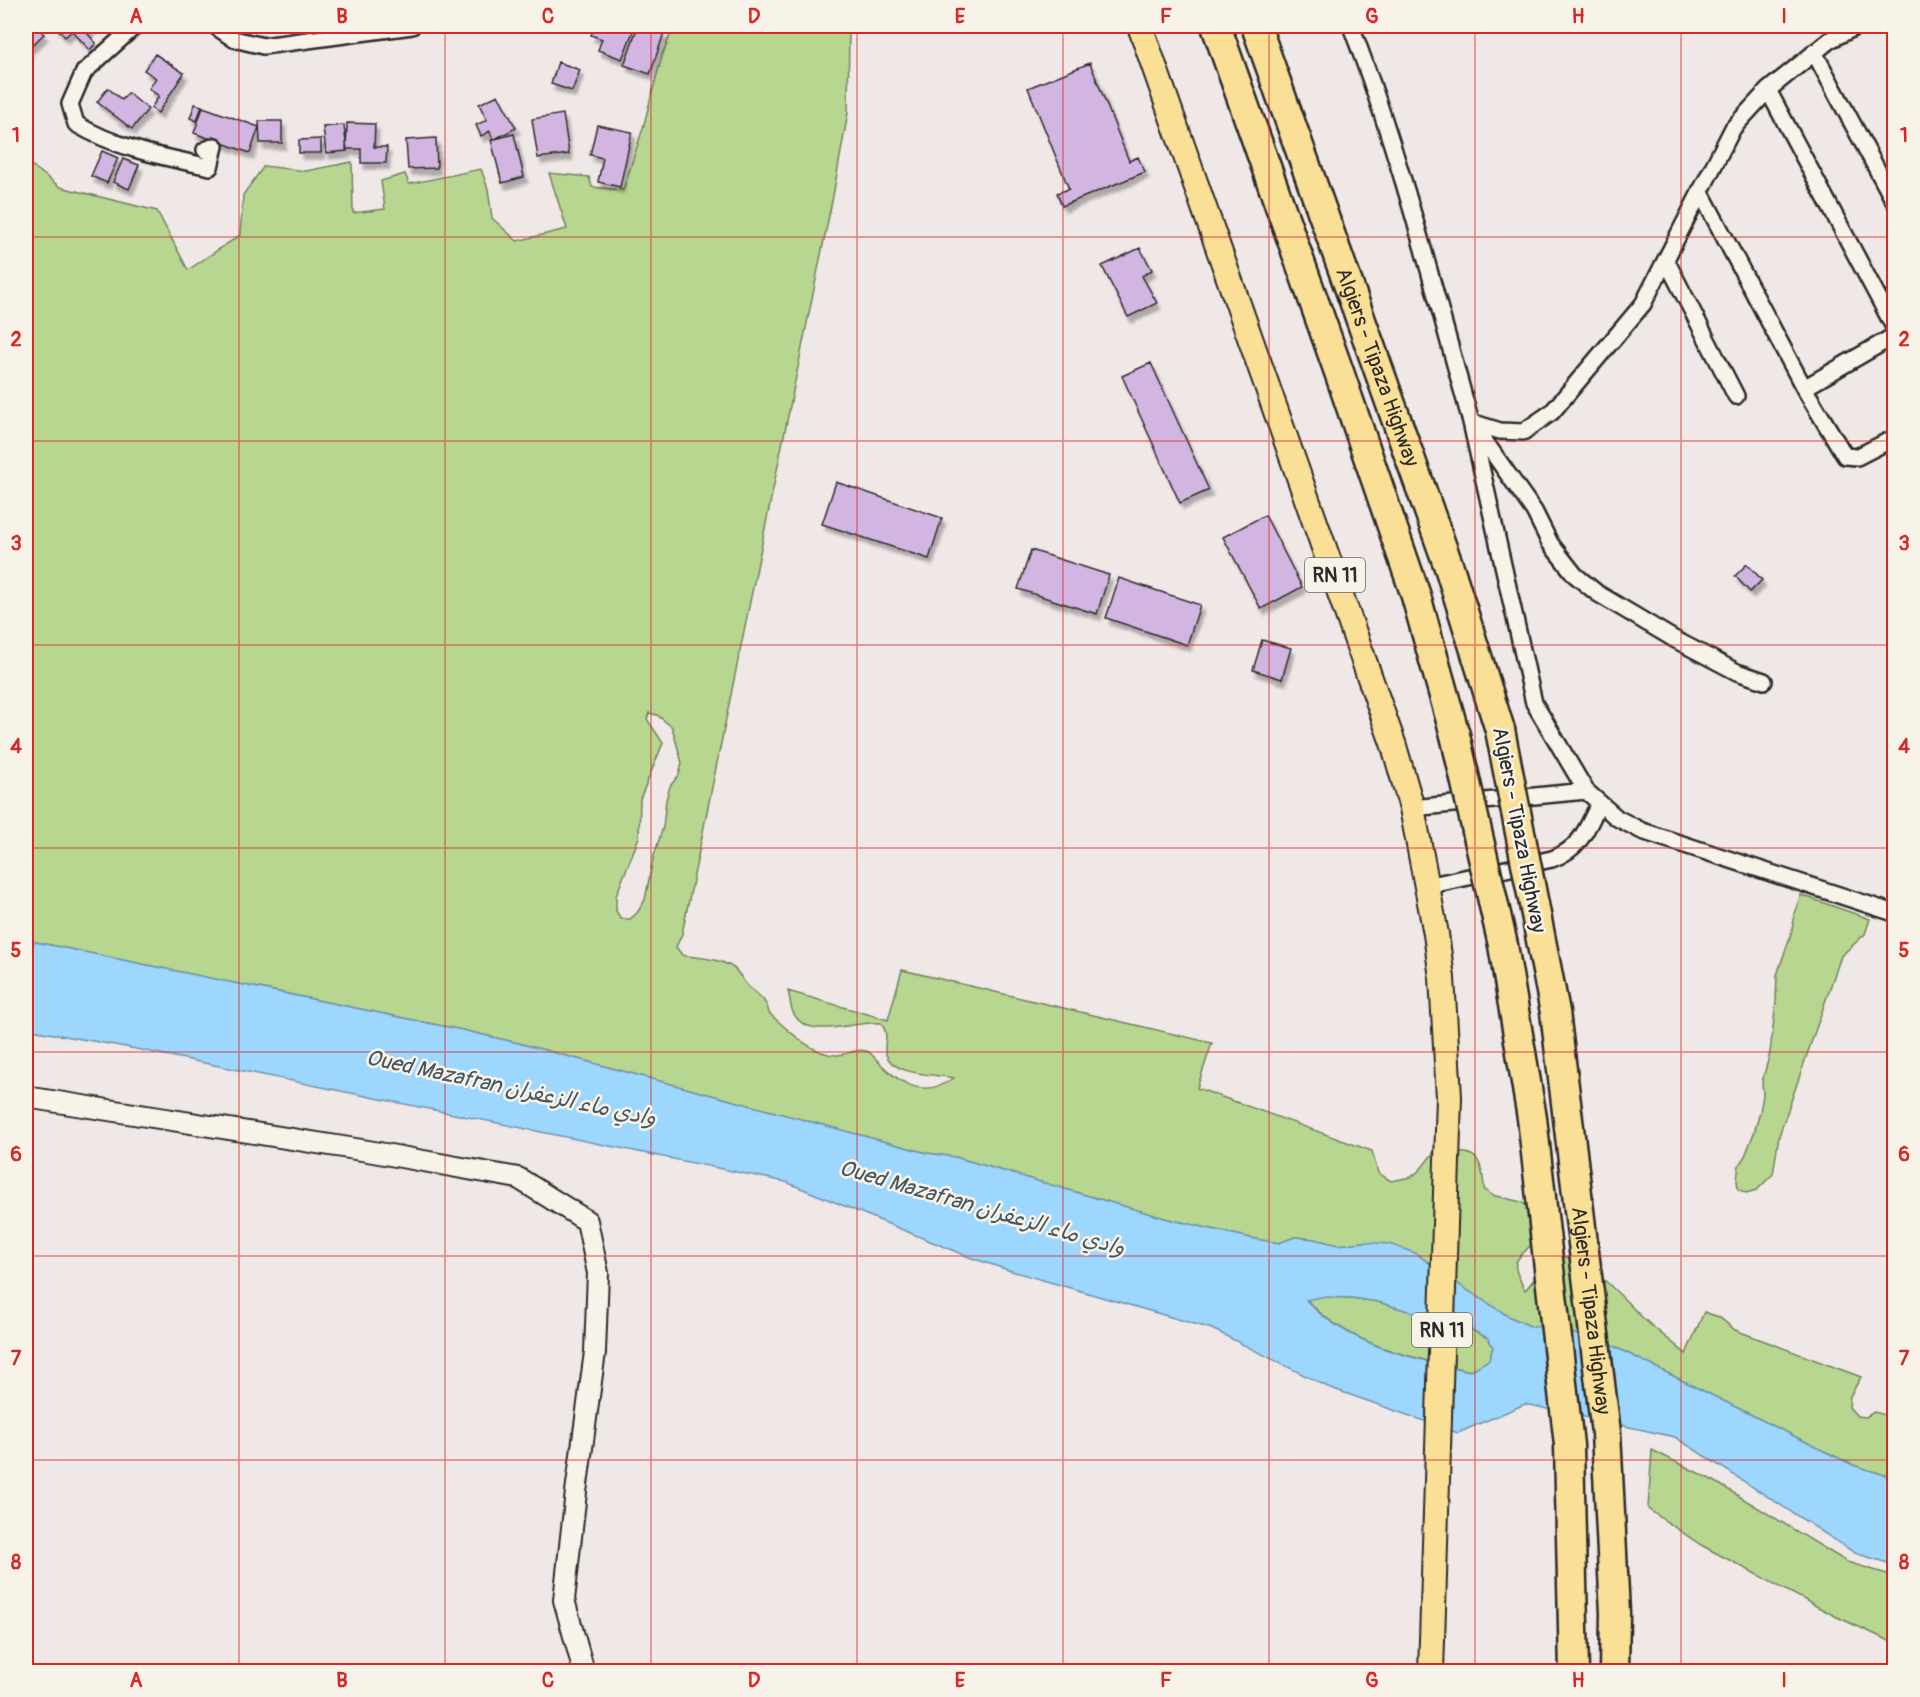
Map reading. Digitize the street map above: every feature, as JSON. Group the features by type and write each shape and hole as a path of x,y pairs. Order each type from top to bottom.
{"highway":[{"name":"Algiers - Tipaza Highway","path":"1216,26 1412,584 1455,735 1503,945 1532,1118 1569,1445 1574,1671"},
{"name":"Algiers - Tipaza Highway","path":"1256,26 1450,570 1500,730 1555,1012 1605,1421 1615,1613 1614,1671"}],"main road":[{"name":"RN 11","path":"1140,26 1395,746 1412,808 1427,886 1442,978 1449,1087 1431,1671"}],"street":[{"path":"135,26 84,72 70,104 76,124 131,150 210,167 215,146 205,150"},
{"path":"215,26 234,39 262,46 404,26"},
{"path":"1351,26 1369,73 1471,422 1534,703 1586,791 1617,819 1642,831 1894,913"},
{"path":"1471,422 1500,431 1523,432 1552,412 1643,304 1733,128 1768,90 1814,52 1830,40 1857,26"},
{"path":"1885,26 1894,29"},
{"path":"1814,52 1894,201"},
{"path":"1768,90 1894,327"},
{"path":"1700,191 1804,388 1845,456 1857,457 1894,438"},
{"path":"1666,260 1736,396"},
{"path":"1804,388 1894,336"},
{"path":"1471,422 1534,511 1550,543 1575,575 1597,593 1674,639 1737,672 1764,681"},
{"path":"1412,808 1586,791"},
{"path":"1427,886 1552,859 1568,853 1581,840 1599,804"},
{"path":"26,1097 368,1151 518,1178 587,1221 598,1273 595,1352 564,1600 584,1671"}],"green space":[{"path":"680,26 849,26 848,113 682,934 676,947 682,955 714,960 732,967 762,999 769,1013 809,1046 818,1051 837,1055 861,1050 869,1052 897,1078 918,1088 941,1085 954,1078 916,1073 890,1061 886,1054 886,1036 881,1023 832,1028 808,1026 799,1020 792,1010 788,991 888,1020 902,970 1212,1043 1197,1088 1372,1151 1378,1173 1391,1181 1411,1177 1420,1170 1434,1152 1457,1152 1472,1155 1480,1166 1484,1189 1492,1195 1521,1202 1533,1210 1536,1239 1519,1257 1516,1266 1525,1290 1552,1259 1567,1257 1591,1269 1643,1318 1686,1354 1704,1312 1719,1317 1735,1330 1861,1377 1850,1396 1849,1407 1857,1416 1866,1417 1874,1412 1894,1417 1894,1478 1853,1465 1615,1347 1550,1326 1532,1327 1508,1316 1415,1253 1364,1242 1338,1245 1295,1237 1279,1243 1255,1239 1168,1219 955,1157 927,1153 522,1044 26,940 26,161 60,187 157,211 188,270 240,235 243,195 264,166 306,171 352,162 353,213 385,209 381,181 405,174 409,184 481,169 488,189 492,218 517,241 567,229 549,173 589,177 592,187 623,190 643,128 662,55 672,31","holes":["649,713 657,715 672,727 682,763 679,775 670,786 666,800 663,827 653,859 645,900 630,919 621,919 616,911 616,896 639,837 640,799 663,743 647,719"]},
{"path":"1801,895 1870,919 1865,934 1841,956 1779,1136 1773,1174 1757,1190 1746,1193 1738,1189 1739,1165 1745,1156 1760,1112 1763,1095 1762,1082 1770,1053 1777,975"},
{"path":"1321,1297 1378,1302 1470,1329 1488,1338 1493,1347 1489,1360 1471,1371 1404,1355 1382,1347 1341,1328 1322,1315 1306,1299"},
{"path":"1652,1450 1714,1481 1847,1562 1894,1576 1894,1643 1835,1616 1701,1545 1648,1509"}],"water":[{"name":"Oued Mazafran وادي ماء الزعفران","path":"26,940 522,1044 927,1153 955,1157 1168,1219 1255,1239 1279,1243 1295,1237 1338,1245 1364,1242 1389,1244 1415,1253 1508,1316 1532,1327 1550,1326 1615,1347 1853,1465 1894,1478 1894,1565 1855,1553 1675,1437 1525,1404 1458,1433 1328,1387 1212,1329 969,1257 786,1182 126,1047 26,1029","holes":["1321,1297 1378,1302 1470,1329 1488,1338 1493,1347 1489,1360 1470,1371 1382,1348 1341,1328 1306,1300"]}],"building":[{"path":"26,26 39,26 37,27 44,34 26,51"},
{"path":"55,26 95,26 87,33 96,43 90,50 72,31 65,37"},
{"path":"595,26 625,26 634,29 622,59 598,50 602,39 591,35"},
{"path":"638,26 664,33 650,74 624,65"},
{"path":"155,54 184,73 158,113 151,108 159,96 149,89 156,78 144,70"},
{"path":"558,62 580,70 572,91 551,84"},
{"path":"1090,63 1129,161 1138,157 1145,172 1062,206 1057,193 1069,189 1028,88"},
{"path":"108,88 122,100 128,93 148,109 132,129 97,102"},
{"path":"498,95 516,128 493,140 490,131 481,136 476,125 487,120 479,104"},
{"path":"195,104 202,106 197,121 190,118"},
{"path":"203,107 259,127 250,153 194,133"},
{"path":"563,114 569,154 538,158 532,119"},
{"path":"259,121 282,121 282,143 260,143"},
{"path":"347,123 375,124 374,147 387,147 386,163 361,163 361,149 346,149"},
{"path":"344,125 347,151 326,153 323,127"},
{"path":"597,125 632,132 620,187 598,182 603,158 590,155"},
{"path":"514,134 524,177 502,183 491,140"},
{"path":"436,138 437,168 408,169 406,140"},
{"path":"321,139 321,153 299,153 299,140"},
{"path":"102,151 118,158 107,183 91,176"},
{"path":"123,159 139,165 129,189 113,182"},
{"path":"1140,248 1152,270 1142,276 1157,303 1128,317 1102,266"},
{"path":"1151,363 1209,490 1180,503 1122,376"},
{"path":"836,482 942,518 929,559 822,524"},
{"path":"1265,515 1302,587 1261,609 1223,537"},
{"path":"1031,550 1109,575 1097,614 1018,589"},
{"path":"1747,564 1762,580 1750,592 1735,576"},
{"path":"1119,578 1200,605 1187,645 1106,618"},
{"path":"1262,640 1291,648 1282,679 1253,670"}]}
